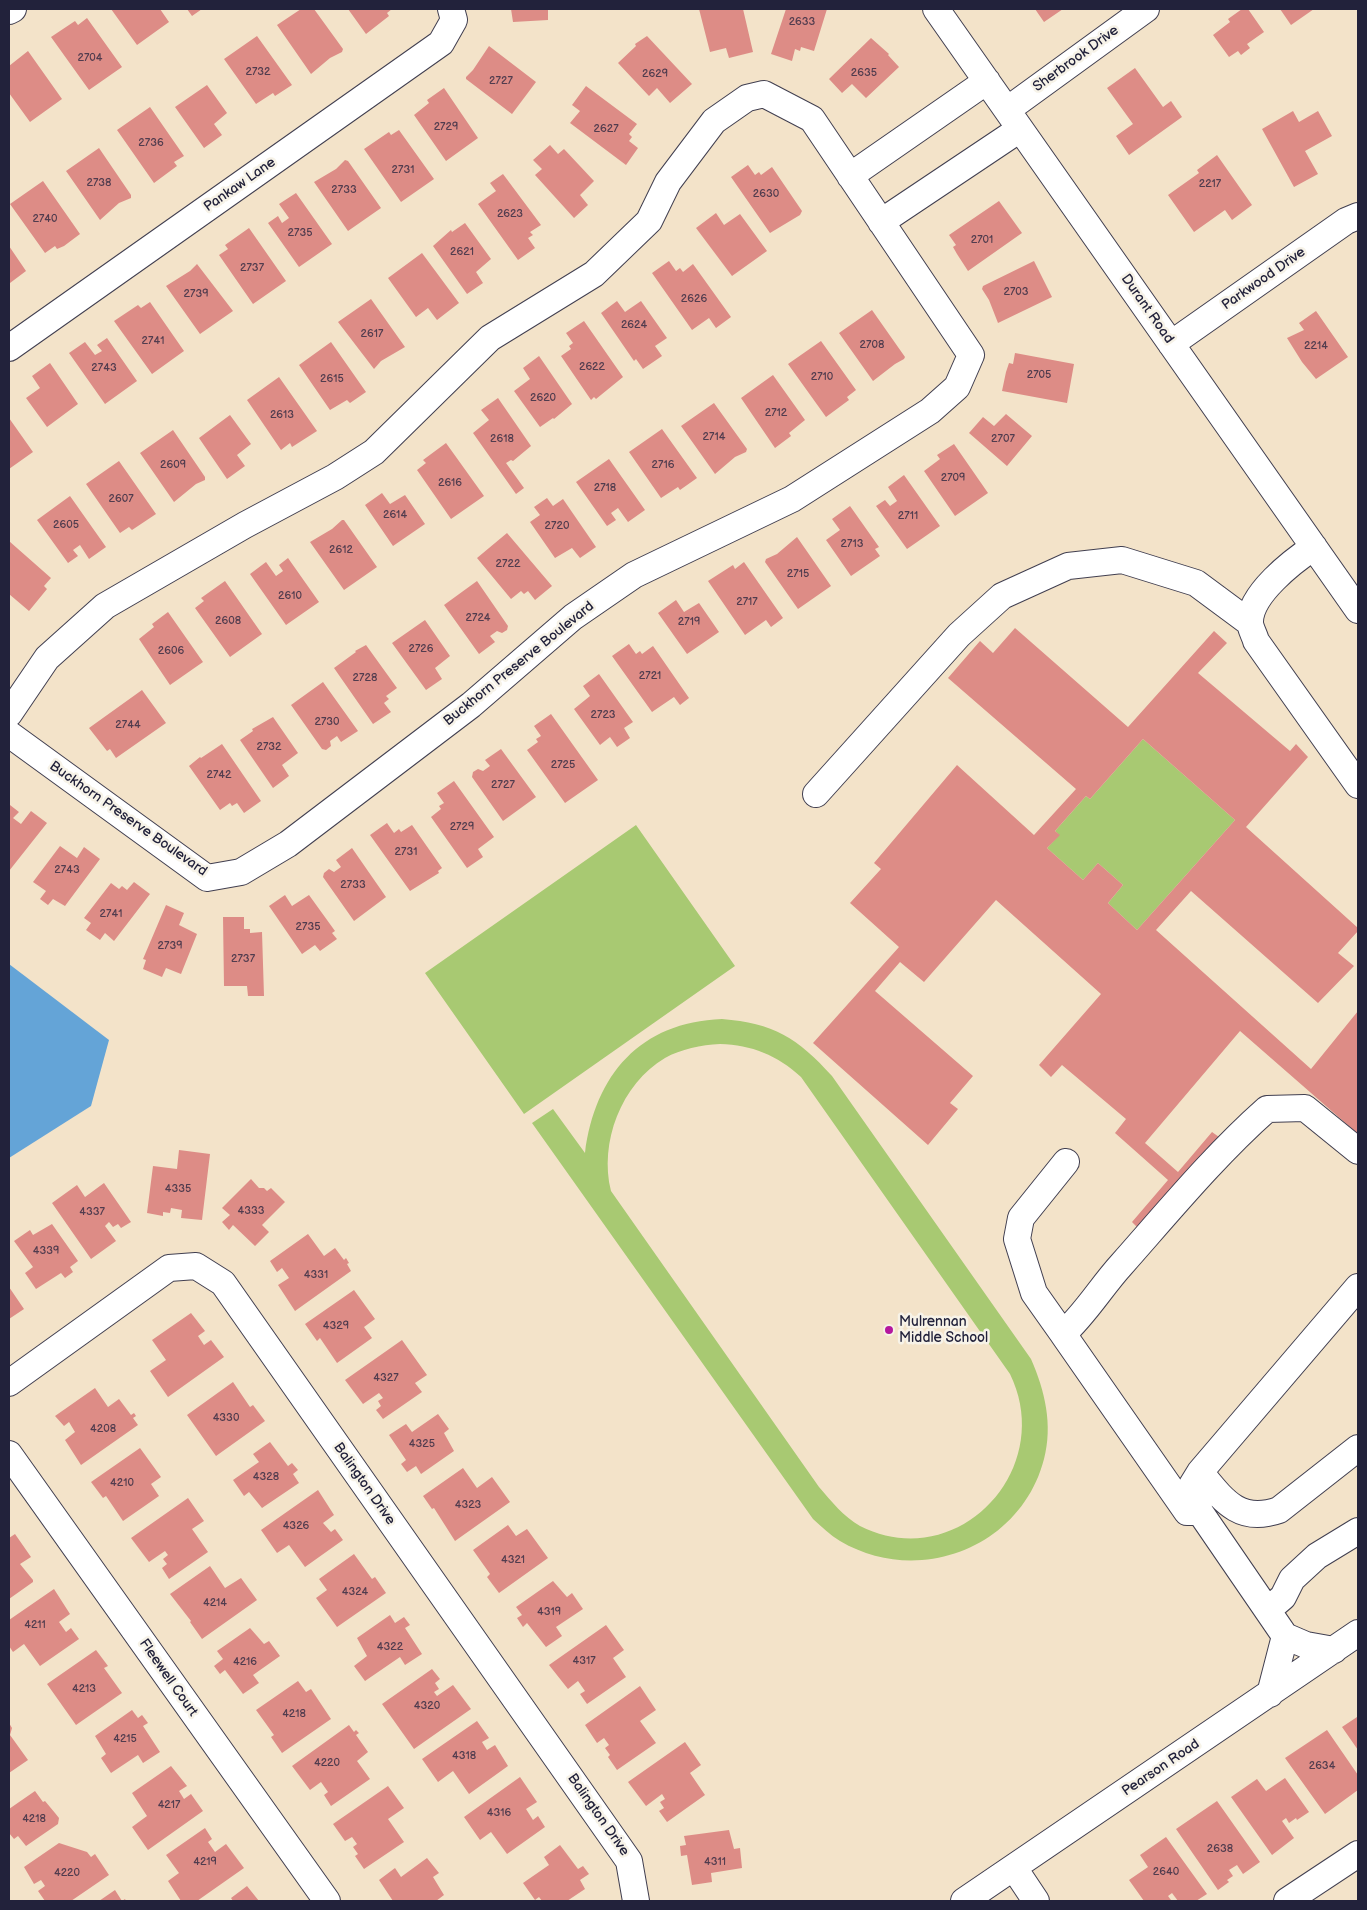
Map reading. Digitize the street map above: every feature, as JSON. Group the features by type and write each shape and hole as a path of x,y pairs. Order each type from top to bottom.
{"street":[{"path":"9,11 13,9"},
{"name":"Pankaw Lane","path":"9,348 440,43 454,20 451,9"},
{"name":"Durant Road","path":"936,9 1358,610"},
{"name":"Sherbrook Drive","path":"1014,119 1146,9"},
{"path":"850,176 986,80"},
{"name":"Buckhorn Preserve Boulevard","path":"9,714 47,658 105,606 245,525 335,477 374,452 490,338 594,274 649,221 668,182 714,122 747,98 764,94 812,119 971,355 957,387 930,412 792,499 634,575 573,617 463,711 288,844 241,872 207,878 9,734"},
{"path":"882,222 1014,119"},
{"name":"Parkwood Drive","path":"1171,344 1346,221 1358,216"},
{"path":"1250,623 1257,601 1278,574 1314,546"},
{"path":"816,794 959,634 1002,596 1068,566 1122,560 1196,583 1250,623 1256,641 1358,785"},
{"path":"1063,1334 1079,1319 1120,1266 1248,1126 1267,1109 1305,1108 1358,1151"},
{"path":"1066,1162 1021,1218 1017,1239 1034,1293 1187,1512 1200,1512"},
{"name":"Balington Drive","path":"9,1383 169,1268 196,1266 223,1283 629,1861 636,1901"},
{"path":"1334,1650 1306,1645 1285,1636 1269,1609 1200,1512 1192,1485 1200,1472 1358,1287"},
{"path":"1200,1472 1222,1499 1240,1511 1254,1515 1268,1514 1279,1510 1358,1448"},
{"name":"Fleewell Court","path":"9,1454 327,1901"},
{"path":"1269,1609 1283,1597 1292,1580 1317,1556 1358,1531"},
{"name":"Pearson Road","path":"964,1901 1358,1633"},
{"path":"1270,1694 1285,1636"},
{"path":"1287,1901 1354,1866"},
{"path":"1014,1868 1036,1901"}],"green space":[{"path":"1143,739 1235,820 1137,930 1108,903 1123,885 1098,863 1083,880 1047,848 1059,835 1055,831 1086,796 1090,799"},
{"path":"636,825 735,966 524,1114 425,973"},
{"path":"722,1019 756,1024 796,1042 820,1063 832,1076 1031,1359 1044,1396 1048,1421 1047,1446 1044,1459 1032,1490 1013,1516 990,1536 963,1551 933,1559 902,1560 870,1554 840,1541 829,1534 813,1519 532,1123 553,1109 585,1153 590,1125 599,1100 611,1077 626,1058 645,1042 667,1030 693,1022","holes":["706,1045 743,1046 773,1057 801,1077 1010,1374 1021,1410 1020,1445 1009,1477 989,1504 962,1525 931,1536 896,1537 860,1526 843,1513 819,1487 611,1191 608,1173 611,1135 625,1099 636,1083 650,1069 665,1058 678,1052"]}],"water":[{"path":"9,964 109,1040 91,1106 9,1158"}],"building":[{"path":"111,9 160,9 169,22 137,45"},
{"path":"187,9 202,9 192,16"},
{"path":"301,9 314,9 343,49 342,52 330,58 311,74 277,25"},
{"path":"348,9 392,9 387,13 389,16 366,34"},
{"path":"511,9 548,9 548,20 513,22"},
{"path":"699,9 743,9 753,52 729,58 726,48 710,52"},
{"path":"786,9 827,9 814,51 801,47 800,51 795,49 792,61 771,54"},
{"path":"1035,9 1063,9 1044,22"},
{"path":"1242,9 1248,9 1264,32 1247,44 1250,48 1241,55 1238,51 1229,57 1213,35 1230,22 1228,19"},
{"path":"1280,9 1314,9 1291,25"},
{"path":"87,18 122,67 89,90 51,37 75,21 78,25"},
{"path":"257,36 292,85 275,96 273,93 256,104 224,59"},
{"path":"647,36 692,84 670,103 657,88 649,96 618,63 636,46 635,44"},
{"path":"871,38 889,54 899,67 866,98 852,84 842,93 829,79"},
{"path":"489,46 536,82 512,114 466,79"},
{"path":"28,51 62,99 30,122 9,93 9,66"},
{"path":"1135,68 1163,107 1171,101 1182,117 1129,155 1116,136 1133,124 1107,88"},
{"path":"207,85 227,113 214,124 222,135 204,148 175,107"},
{"path":"586,86 637,124 629,134 632,137 629,141 638,148 626,165 570,123 580,111 572,105"},
{"path":"444,88 478,138 446,161 414,115 429,103 427,100"},
{"path":"150,107 184,156 174,162 177,166 154,183 117,130"},
{"path":"1293,111 1299,122 1318,111 1332,136 1305,151 1318,174 1294,187 1262,129"},
{"path":"399,130 434,179 401,202 364,149 389,132 391,135"},
{"path":"550,145 558,154 564,149 594,181 580,195 588,205 574,218 535,175 542,169 533,160"},
{"path":"99,148 131,195 131,198 119,203 100,220 66,171"},
{"path":"1217,155 1252,205 1232,220 1225,210 1194,232 1168,195 1199,173 1197,170"},
{"path":"345,160 348,161 381,208 348,231 314,182 336,169"},
{"path":"748,165 755,175 759,172 761,175 772,167 802,211 800,215 770,233 731,177"},
{"path":"503,174 541,225 530,232 533,235 528,238 535,248 518,260 478,204 496,191 490,183"},
{"path":"43,181 80,234 64,246 57,249 55,246 45,253 10,204"},
{"path":"296,193 332,244 299,267 268,223 278,216 282,223 289,218 279,204"},
{"path":"999,201 1022,233 968,271 953,247 956,245 949,235"},
{"path":"716,213 724,225 740,214 767,251 732,276 696,228"},
{"path":"465,223 491,259 476,272 483,283 467,294 433,246 451,230 452,232"},
{"path":"249,228 286,281 253,304 219,255 228,249 225,245"},
{"path":"9,246 26,271 10,283 9,281"},
{"path":"422,253 459,303 437,320 428,308 416,317 388,278"},
{"path":"669,261 676,271 680,268 683,272 693,264 731,317 716,328 709,318 692,330 652,273"},
{"path":"1034,261 1052,297 998,323 989,300 982,289 983,286"},
{"path":"197,264 233,311 200,334 166,286 190,271"},
{"path":"371,299 405,347 381,361 374,369 338,322"},
{"path":"617,301 625,312 641,301 667,338 655,346 662,356 643,369 636,359 634,361 601,313"},
{"path":"150,302 184,351 152,374 114,321 138,305 141,308"},
{"path":"872,310 905,357 873,381 839,333"},
{"path":"1316,311 1348,357 1316,379 1302,362 1287,338 1304,330 1299,323"},
{"path":"584,321 623,377 596,399 594,397 591,400 561,356 571,349 569,346 573,343 566,333"},
{"path":"107,338 137,381 105,404 69,353 85,342 95,355 102,351 97,345"},
{"path":"821,341 856,390 847,397 849,400 826,417 788,364"},
{"path":"331,342 366,392 350,403 347,400 330,410 299,365"},
{"path":"1015,353 1074,364 1067,403 1002,391 1009,363 1013,364"},
{"path":"539,356 572,404 554,419 540,427 514,391 530,379 523,368"},
{"path":"50,363 78,404 47,427 26,398 40,388 32,376"},
{"path":"773,375 805,420 789,433 791,436 775,448 741,398"},
{"path":"279,377 317,431 292,447 290,443 281,450 247,400"},
{"path":"498,398 531,446 513,461 511,460 506,463 524,488 516,494 473,433 489,420 481,410"},
{"path":"714,403 747,449 746,452 735,457 715,474 681,426"},
{"path":"1006,414 1032,436 1007,466 969,433 983,417 994,426"},
{"path":"230,415 251,444 237,455 245,466 227,479 199,438"},
{"path":"9,418 33,452 9,469"},
{"path":"662,429 697,478 680,490 678,487 661,498 629,452"},
{"path":"173,430 205,477 205,480 196,484 174,502 140,453"},
{"path":"446,443 484,496 451,519 417,470 426,463 423,460"},
{"path":"954,444 988,493 955,516 924,471 940,459 937,455"},
{"path":"609,459 645,510 628,522 618,508 611,513 616,520 607,526 576,482"},
{"path":"119,461 156,514 132,530 129,527 120,533 86,484"},
{"path":"904,475 940,526 907,549 876,506 885,500 890,506 897,501 888,487"},
{"path":"382,493 390,504 405,495 425,524 393,546 365,505"},
{"path":"70,496 106,547 89,559 80,545 73,550 78,556 68,563 37,520"},
{"path":"547,498 553,506 563,499 596,547 580,558 572,548 555,558 530,522 540,515 534,507"},
{"path":"850,506 879,547 875,549 880,556 851,576 826,540 840,530 832,519"},
{"path":"344,520 377,567 344,590 310,542 332,529"},
{"path":"507,533 552,586 535,600 528,591 524,594 521,591 511,599 477,558"},
{"path":"797,537 831,586 798,609 765,562 766,559 777,554"},
{"path":"9,541 51,578 44,586 47,589 29,611 9,594"},
{"path":"288,558 319,602 286,625 250,574 266,562 276,576 283,571 279,565"},
{"path":"744,562 783,618 771,627 766,620 745,635 708,581 733,565 735,569"},
{"path":"225,581 262,634 230,657 195,608 204,601 201,598"},
{"path":"477,581 508,626 507,630 502,633 497,631 490,636 495,642 479,654 444,605"},
{"path":"676,600 684,612 699,603 719,632 687,654 658,613"},
{"path":"168,612 203,662 170,685 139,639 154,627 152,624"},
{"path":"425,620 450,656 435,668 442,679 426,690 392,643"},
{"path":"1015,628 1128,727 1214,631 1227,643 1198,673 1290,751 1296,744 1308,757 1246,827 1358,928 1358,931 1338,953 1354,966 1318,1003 1191,891 1156,930 1311,1069 1358,1011 1358,1134 1240,1031 1145,1143 1178,1172 1212,1132 1219,1137 1139,1229 1132,1222 1168,1180 1115,1133 1126,1119 1062,1065 1051,1077 1039,1065 1101,994 996,900 924,982 900,962 875,991 973,1076 950,1103 958,1109 928,1145 813,1043 899,947 850,903 881,869 874,863 957,765 1034,835 1076,789 948,678 980,641 993,653","holes":["1143,739 1235,820 1137,930 1108,903 1123,885 1098,863 1083,880 1047,848 1060,835 1055,831 1086,796 1090,799"]},
{"path":"629,644 636,654 640,651 642,654 653,646 689,698 680,705 674,697 652,712 612,656"},
{"path":"366,645 397,688 386,696 389,699 384,703 391,712 373,724 334,668 355,651"},
{"path":"599,674 633,722 624,728 630,738 617,747 610,737 600,745 574,709 590,696 583,686"},
{"path":"323,682 358,731 341,742 337,736 330,741 331,746 326,750 322,749 291,705"},
{"path":"142,690 166,723 116,758 110,749 107,751 89,728"},
{"path":"551,714 598,780 565,803 527,750 538,742 536,739 541,736 534,726"},
{"path":"273,717 298,753 282,765 289,776 273,788 240,740 253,731 252,729"},
{"path":"222,744 261,801 244,813 237,803 232,806 230,803 220,810 189,766"},
{"path":"501,749 536,797 503,821 472,777 473,772 478,769 483,771 490,766 485,760"},
{"path":"454,781 494,837 478,849 483,857 467,868 431,817 441,809 439,806 444,803 437,793"},
{"path":"10,805 19,812 13,818 21,824 31,811 47,823 9,871"},
{"path":"387,823 394,833 399,829 401,832 412,825 442,868 438,871 439,873 410,891 370,835"},
{"path":"60,846 77,858 84,847 100,859 65,906 53,899 48,905 40,899 46,891 33,882"},
{"path":"352,848 386,897 354,921 323,877 324,873 329,869 334,872 341,867 336,860"},
{"path":"134,882 150,894 114,941 105,933 100,940 86,930 91,923 84,918 111,883 119,889 122,886 127,890"},
{"path":"285,895 292,906 309,895 335,931 332,933 337,939 320,951 315,945 302,954 269,906"},
{"path":"166,905 184,913 179,925 197,934 181,974 166,968 162,977 143,969 146,960 143,959"},
{"path":"223,917 244,917 244,929 250,929 250,933 262,932 264,996 248,996 247,986 224,986"},
{"path":"179,1150 210,1154 202,1220 181,1218 182,1210 171,1208 170,1213 163,1212 163,1216 147,1213 153,1166 177,1169"},
{"path":"251,1179 259,1188 264,1188 267,1191 271,1188 285,1202 262,1225 269,1232 255,1246 233,1225 229,1230 222,1222 230,1215 222,1208"},
{"path":"104,1183 131,1222 121,1228 118,1224 113,1227 109,1222 105,1226 116,1241 91,1259 52,1203 77,1185 85,1197"},
{"path":"52,1224 78,1261 70,1267 73,1272 65,1278 61,1273 36,1289 25,1273 33,1267 14,1241 30,1230 33,1235"},
{"path":"308,1234 324,1256 335,1248 344,1260 346,1258 351,1271 295,1311 278,1285 289,1278 282,1268 277,1272 270,1261"},
{"path":"9,1287 24,1309 9,1319"},
{"path":"354,1290 375,1319 364,1327 372,1338 337,1363 320,1338 317,1341 305,1324"},
{"path":"191,1313 205,1331 198,1336 204,1345 211,1340 224,1357 168,1397 150,1371 166,1360 152,1340"},
{"path":"402,1340 427,1375 415,1383 422,1392 383,1419 376,1410 381,1406 378,1401 383,1398 379,1393 363,1404 345,1380"},
{"path":"233,1382 250,1407 253,1405 265,1421 216,1456 187,1415"},
{"path":"95,1388 108,1407 119,1399 131,1415 134,1413 136,1416 133,1418 138,1425 81,1465 65,1440 75,1432 69,1422 64,1426 55,1416"},
{"path":"438,1414 449,1429 444,1433 454,1451 421,1474 416,1466 407,1472 401,1464 406,1460 389,1435 406,1424 412,1432"},
{"path":"270,1442 288,1466 292,1463 298,1470 293,1474 299,1483 262,1508 249,1492 244,1496 233,1480 259,1462 253,1454"},
{"path":"140,1448 161,1477 151,1484 159,1496 123,1521 106,1496 103,1498 91,1482"},
{"path":"463,1468 477,1488 492,1477 510,1502 455,1541 434,1508 432,1509 423,1496"},
{"path":"318,1490 334,1515 323,1523 331,1532 335,1529 343,1540 305,1567 289,1545 277,1553 261,1530"},
{"path":"188,1498 204,1521 192,1529 208,1552 169,1579 162,1568 167,1564 163,1559 168,1555 165,1551 149,1562 131,1538"},
{"path":"508,1525 516,1536 527,1529 548,1558 499,1593 487,1577 490,1574 473,1550"},
{"path":"15,1534 31,1557 20,1564 33,1582 9,1599 9,1538"},
{"path":"354,1554 372,1579 375,1577 386,1593 337,1627 316,1598 327,1590 319,1579"},
{"path":"210,1566 225,1588 241,1578 257,1600 202,1639 170,1594"},
{"path":"553,1581 567,1597 572,1593 583,1609 556,1627 562,1636 546,1647 527,1623 523,1627 517,1618 522,1615 516,1607"},
{"path":"54,1589 70,1614 59,1622 66,1632 71,1628 79,1639 40,1666 24,1644 13,1652 9,1646 9,1620"},
{"path":"390,1615 395,1623 404,1617 410,1625 405,1628 422,1654 405,1665 400,1657 365,1681 354,1666 367,1656 357,1638"},
{"path":"606,1625 624,1650 613,1658 626,1677 587,1704 580,1694 585,1691 578,1681 568,1689 549,1665"},
{"path":"250,1628 264,1644 269,1641 280,1656 253,1675 259,1683 243,1694 225,1670 220,1674 214,1666 223,1659 217,1651"},
{"path":"96,1650 108,1666 104,1668 122,1693 76,1725 47,1684"},
{"path":"432,1669 440,1679 435,1683 439,1689 434,1692 437,1696 453,1685 471,1709 414,1749 382,1704"},
{"path":"298,1681 306,1692 311,1689 331,1719 282,1753 271,1737 274,1735 256,1710"},
{"path":"640,1686 656,1710 640,1721 656,1743 617,1770 608,1757 610,1755 605,1748 609,1745 604,1738 597,1743 585,1725"},
{"path":"132,1710 138,1718 142,1715 148,1723 143,1726 160,1752 143,1763 138,1755 111,1773 101,1758 106,1754 95,1736"},
{"path":"1358,1718 1358,1750 1342,1727"},
{"path":"477,1721 489,1738 482,1742 487,1750 495,1745 508,1766 469,1794 453,1771 438,1782 422,1759"},
{"path":"9,1723 12,1728 10,1735 28,1760 9,1773"},
{"path":"349,1725 354,1732 356,1730 359,1733 356,1735 368,1752 357,1761 370,1779 331,1806 324,1795 328,1792 321,1782 310,1790 292,1766"},
{"path":"1327,1730 1358,1775 1358,1790 1325,1814 1285,1758"},
{"path":"685,1742 701,1765 690,1773 705,1795 667,1822 659,1811 664,1808 660,1802 665,1799 662,1794 646,1806 628,1782"},
{"path":"171,1766 187,1786 179,1791 184,1799 191,1794 203,1811 148,1850 132,1827 147,1816 132,1793"},
{"path":"520,1777 537,1802 526,1809 533,1820 538,1816 545,1827 507,1854 491,1832 480,1840 464,1817"},
{"path":"1285,1778 1309,1812 1289,1823 1286,1818 1282,1821 1294,1838 1272,1855 1231,1797 1257,1779 1266,1791"},
{"path":"388,1786 404,1808 388,1819 404,1842 364,1869 355,1856 358,1854 353,1847 357,1844 352,1837 345,1841 333,1824"},
{"path":"35,1791 59,1818 58,1824 26,1846 18,1836 14,1839 9,1833 9,1809"},
{"path":"1217,1801 1260,1862 1243,1874 1237,1865 1229,1870 1233,1876 1227,1880 1229,1882 1218,1890 1176,1829"},
{"path":"205,1828 212,1839 208,1842 215,1852 226,1844 244,1868 197,1901 181,1901 168,1881 179,1873 166,1855"},
{"path":"729,1830 734,1849 740,1848 742,1868 711,1873 712,1882 692,1885 687,1855 681,1856 680,1846 686,1845 684,1836"},
{"path":"1166,1837 1207,1894 1196,1901 1178,1901 1172,1893 1168,1896 1171,1900 1169,1901 1144,1901 1129,1880 1148,1867 1140,1855"},
{"path":"59,1843 87,1852 91,1857 95,1854 109,1875 71,1901 45,1901 38,1891 45,1886 41,1880 34,1884 24,1867"},
{"path":"560,1845 578,1869 583,1866 589,1874 580,1880 585,1889 567,1901 542,1901 539,1897 535,1900 523,1883 549,1865 544,1857"},
{"path":"427,1858 439,1873 433,1877 444,1895 436,1901 393,1901 379,1880 395,1868 401,1877"},
{"path":"247,1886 259,1901 233,1901 231,1898"},
{"path":"115,1890 122,1901 99,1901"}],"place":[{"name":"Mulrennan Middle School","path":"889,1330"}]}
